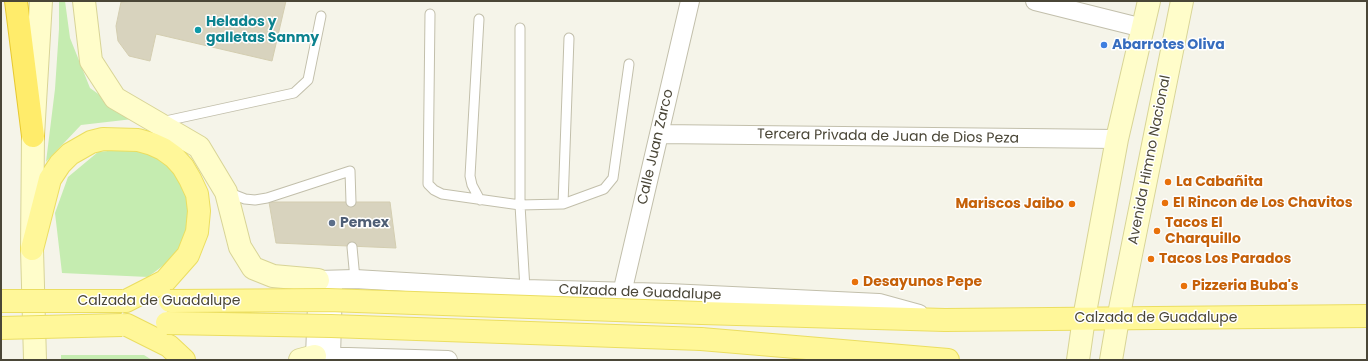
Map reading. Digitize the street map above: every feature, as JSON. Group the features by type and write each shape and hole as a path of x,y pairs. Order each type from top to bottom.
{"highway":[{"path":"16,1 33,136"}],"main road":[{"path":"35,360 32,249 33,136 41,1"},
{"path":"84,1 91,62 116,98 199,147 226,192 240,247 253,268 273,276 326,280"},
{"path":"1078,360 1084,318 1117,139 1149,1"},
{"name":"Avenida Himno Nacional","path":"1111,360 1182,1"},
{"path":"32,249 50,179 60,164 70,154 91,142 103,139 138,140 163,149 174,157 183,167 197,194 199,211 196,232 188,255 165,281 124,301"},
{"name":"Calzada de Guadalupe","path":"1,301 328,300 944,320 1367,316"},
{"name":"Calzada de Guadalupe","path":"1,328 167,323 338,326 701,339 906,358 948,360"},
{"path":"124,325 169,346 184,360"}],"street":[{"name":"Calle Juan Zarco","path":"622,293 690,1"},
{"path":"1035,1 1143,28"},
{"name":"Tercera Privada de Juan de Dios Peza","path":"659,134 1117,139"},
{"name":"Calzada de Guadalupe","path":"326,280 355,279 525,289 622,293 669,293 879,303 944,320"},
{"path":"326,280 319,358 448,360"}],"lane":[{"path":"430,14 428,184 434,190 442,194 520,205 563,204 604,189 613,178 629,64"},
{"path":"158,123 294,93 308,80 321,16"},
{"path":"479,19 470,176 472,185 480,200"},
{"path":"520,28 520,205 525,289"},
{"path":"563,204 569,38"},
{"path":"226,192 245,199 255,200 267,198 350,171 351,202"},
{"path":"352,246 355,279"}],"green space":[{"path":"59,1 65,1 70,38 90,88 133,119 81,125 46,162 55,89 59,29"},
{"path":"136,148 170,162 188,192 188,223 181,252 148,277 62,273 55,213 68,177 98,152"},
{"path":"61,355 144,355 152,360 61,360"}],"building":[{"name":"Helados y galletas Sanmy","path":"286,1 272,61 156,34 150,61 129,56 118,41 116,26 121,2"},
{"name":"Pemex","path":"269,202 390,202 396,248 276,243"}],"place":[{"name":"Helados y galletas Sanmy","path":"198,30"},
{"name":"Abarrotes Oliva","path":"1104,45"},
{"name":"La Cabañita","path":"1168,182"},
{"name":"El Rincon de Los Chavitos","path":"1165,203"},
{"name":"Mariscos Jaibo","path":"1072,204"},
{"name":"Pemex","path":"332,223"},
{"name":"Tacos El Charquillo","path":"1157,231"},
{"name":"Tacos Los Parados","path":"1151,259"},
{"name":"Desayunos Pepe","path":"855,282"},
{"name":"Pizzeria Buba's","path":"1184,286"}]}
